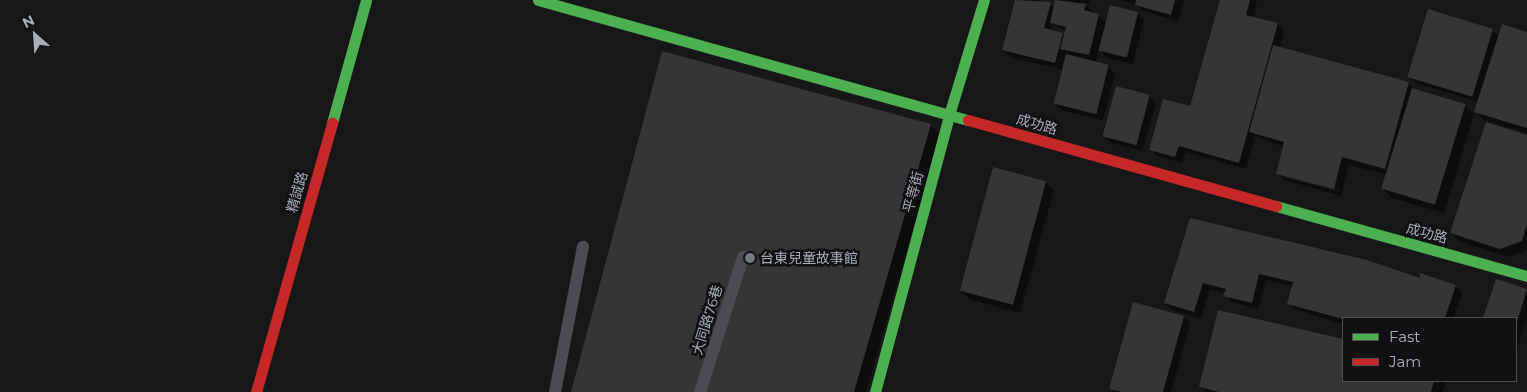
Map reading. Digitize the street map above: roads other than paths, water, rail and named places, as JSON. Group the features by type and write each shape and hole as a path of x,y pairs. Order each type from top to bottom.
{"street":[{"name":"精誠路","path":"256,392 366,0"},
{"name":"成功路","path":"538,0 1527,276"},
{"name":"平等街","path":"875,392 949,115 984,0"}],"lane":[{"path":"555,392 583,247"},
{"name":"大同路76巷","path":"700,392 743,257"}],"place":[{"name":"台東兒童故事館","path":"750,258"}]}
